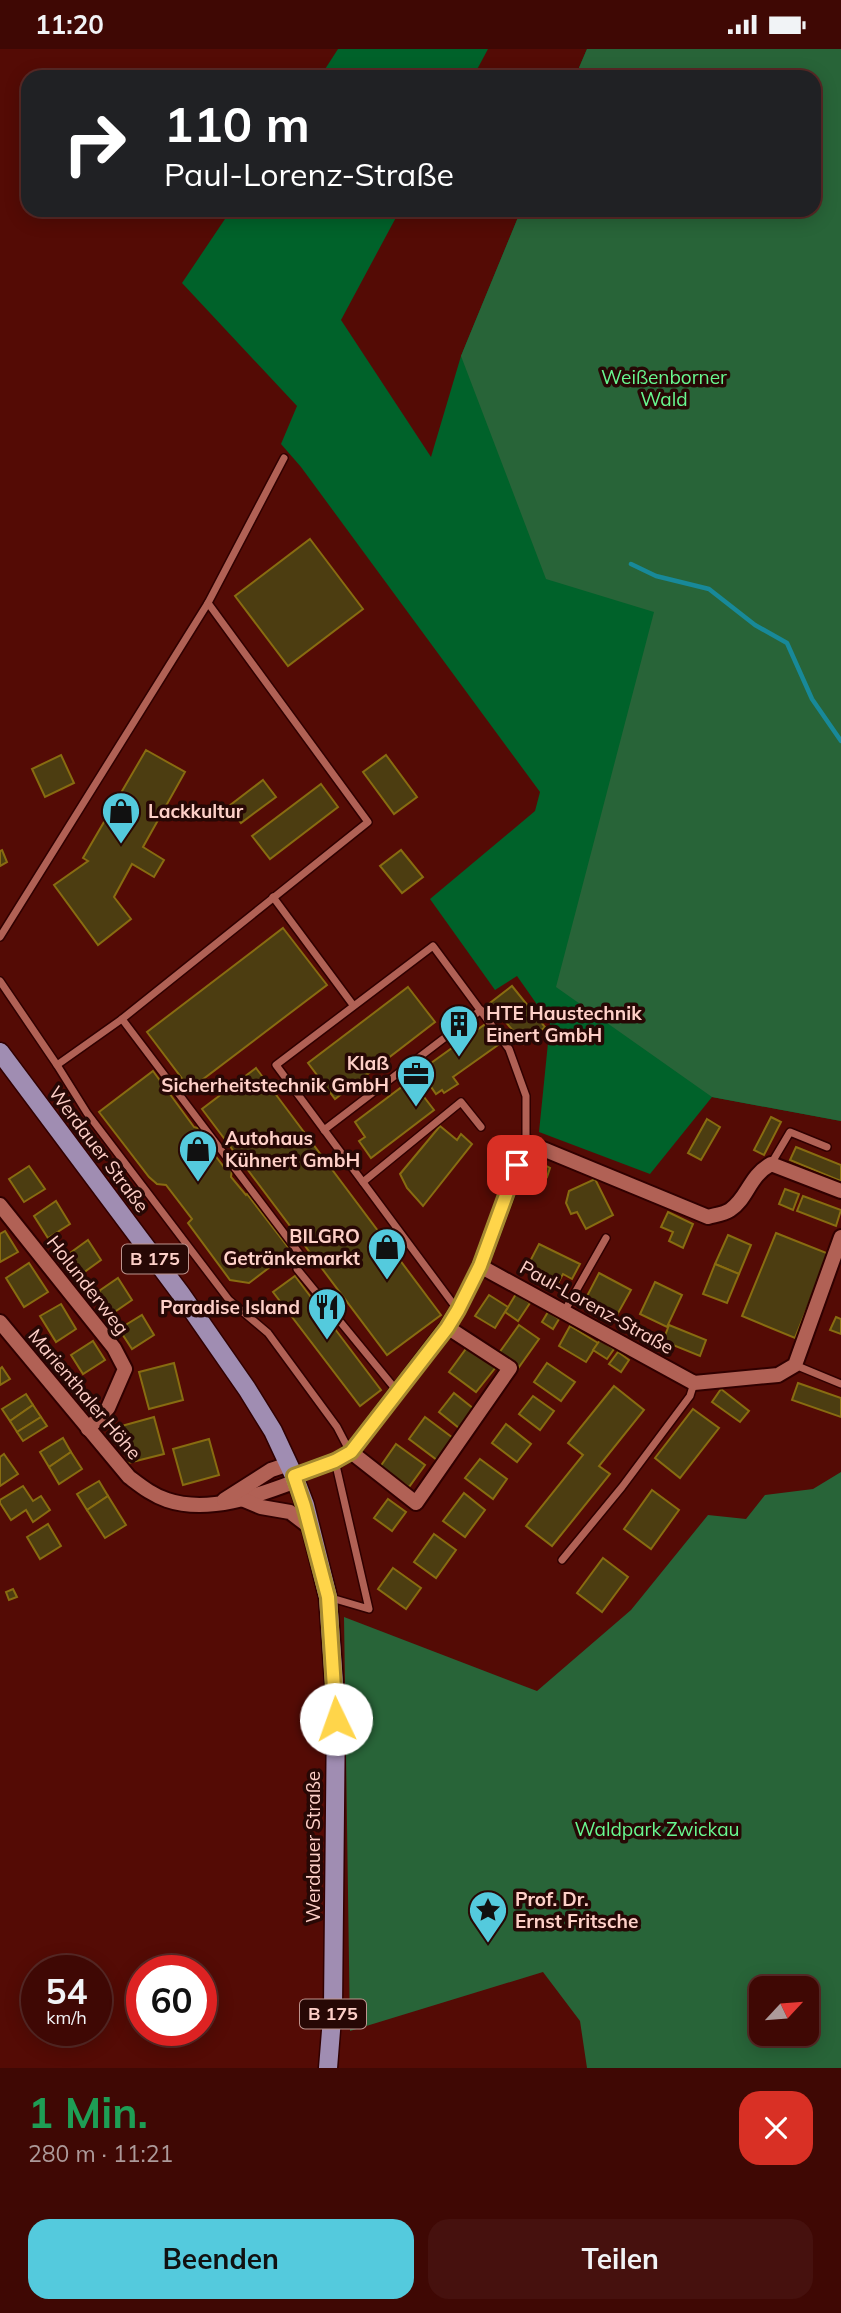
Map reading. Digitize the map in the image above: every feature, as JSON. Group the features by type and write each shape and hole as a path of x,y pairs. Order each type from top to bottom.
{"main road":[{"name":"Werdauer Straße","path":"0,1052 188,1304 247,1389 273,1431 293,1474 311,1528 328,1597 336,1712 333,2006 328,2068"}],"street":[{"path":"293,1474 335,1461 351,1452 447,1328 480,1266 526,1142 708,1217 729,1211 738,1203 759,1170 771,1164 841,1191"},
{"name":"Holunderweg","path":"0,1205 114,1348 125,1369 108,1408 88,1429"},
{"path":"694,1383 778,1375 795,1365 841,1237"},
{"name":"Paul-Lorenz-Straße","path":"480,1266 694,1383"},
{"name":"Marienthaler Höhe","path":"0,1322 129,1477 149,1492 168,1500 204,1504 242,1499 293,1474"},
{"path":"351,1452 416,1503 510,1368 447,1328"},
{"name":"Marienthaler Höhe","path":"223,1501 271,1470 293,1474"},
{"name":"Marienthaler Höhe","path":"242,1499 261,1507 290,1512 311,1528"}],"lane":[{"path":"0,937 208,603 284,459"},
{"path":"57,1065 122,1019 368,822 208,603"},
{"path":"273,897 353,1005"},
{"path":"458,1310 276,1065 433,946 509,1049 526,1096 526,1142"},
{"path":"0,981 87,1113 229,1300 268,1333 337,1427 351,1452"},
{"path":"324,1130 481,1010"},
{"path":"122,1019 302,1257 298,1269 397,1392"},
{"path":"363,1182 461,1102 481,1126"},
{"path":"771,1164 790,1132 827,1147"},
{"path":"564,1312 606,1238"},
{"path":"795,1365 841,1384"},
{"path":"562,1560 622,1487 690,1397 694,1383"},
{"path":"328,1597 369,1609 335,1461"}],"green space":[{"path":"338,49 488,49 477,70 324,70"},
{"name":"Weißenborner Wald","path":"587,49 841,49 841,1121 712,1097 650,1174 539,1132 550,1023 517,976 495,990 430,899 535,811 540,792 301,467 281,444 297,406 182,283 226,217 396,217 341,320 431,457 461,356 518,217 821,217 821,70 578,70"},
{"name":"Weißenborner Wald","path":"587,49 841,49 841,1121 712,1097 556,987 654,612 546,579 461,356 518,217 821,217 821,70 578,70"},
{"name":"Waldpark Zwickau","path":"841,1472 841,2068 587,2068 580,2021 543,1972 350,2031 344,1617 537,1691 631,1610 708,1515 746,1519 765,1495 813,1489"}],"building":[{"path":"310,539 363,609 288,666 235,596"},
{"path":"146,750 185,772 143,847 164,860 154,877 132,864 114,897 131,919 98,945 54,885 88,861 83,858"},
{"path":"61,755 74,783 45,797 32,769"},
{"path":"386,755 417,797 394,814 363,772"},
{"path":"263,780 276,797 241,823 229,806"},
{"path":"321,784 338,807 270,859 252,836"},
{"path":"2,850 7,862 0,866 0,851"},
{"path":"401,850 423,877 402,893 380,866"},
{"path":"283,928 327,985 190,1089 147,1032"},
{"path":"512,986 545,1027 524,1044 490,1003"},
{"path":"408,987 435,1022 335,1099 308,1063"},
{"name":"HTE Haustechnik Einert GmbH","path":"484,1025 498,1045 453,1077 458,1084 444,1093 442,1090 436,1094 420,1071"},
{"path":"256,1068 441,1315 387,1355 202,1109"},
{"path":"153,1071 194,1127 201,1129 201,1137 224,1167 232,1169 231,1177 291,1251 249,1283 230,1280 188,1223 192,1219 166,1185 157,1184 149,1177 99,1112"},
{"path":"411,1080 434,1110 371,1158 359,1141 365,1137 355,1122"},
{"path":"771,1117 781,1122 764,1155 754,1150"},
{"path":"707,1119 720,1127 701,1160 688,1153"},
{"path":"440,1126 457,1140 461,1134 472,1144 423,1206 407,1188 400,1174"},
{"path":"796,1147 841,1165 841,1181 790,1160"},
{"path":"541,1163 550,1168 547,1177 537,1172"},
{"path":"29,1166 45,1189 24,1202 9,1179"},
{"path":"595,1179 613,1215 586,1229 577,1212 571,1214 566,1203 569,1191"},
{"path":"785,1189 799,1194 793,1210 779,1204"},
{"path":"803,1196 841,1210 836,1226 797,1211"},
{"path":"56,1201 70,1224 48,1238 34,1216"},
{"path":"668,1212 693,1224 683,1248 669,1241 673,1232 661,1227"},
{"path":"5,1231 18,1252 0,1262 0,1234"},
{"path":"776,1233 829,1254 795,1338 742,1316"},
{"path":"728,1235 751,1245 739,1274 715,1264"},
{"path":"88,1240 101,1260 83,1273 70,1253"},
{"path":"539,1244 580,1264 572,1279 563,1274 557,1285 526,1269"},
{"path":"29,1263 48,1292 24,1307 6,1278"},
{"path":"715,1264 739,1274 727,1303 703,1294"},
{"path":"599,1273 631,1290 617,1315 586,1298"},
{"name":"Paradise Island","path":"295,1276 381,1390 360,1406 273,1292"},
{"path":"118,1278 132,1300 113,1313 99,1291"},
{"path":"655,1282 682,1295 667,1327 640,1314"},
{"path":"516,1294 530,1303 518,1321 505,1312"},
{"path":"489,1295 508,1307 495,1328 475,1316"},
{"path":"61,1304 76,1329 56,1342 40,1316"},
{"path":"548,1312 559,1319 553,1329 542,1322"},
{"path":"142,1315 154,1335 132,1349 119,1329"},
{"path":"836,1317 841,1319 841,1334 830,1330"},
{"path":"519,1325 539,1339 519,1367 499,1353"},
{"path":"669,1325 706,1340 700,1356 663,1341"},
{"path":"570,1326 598,1343 586,1362 559,1346"},
{"path":"600,1340 614,1349 607,1359 593,1350"},
{"path":"93,1341 105,1360 83,1374 71,1355"},
{"path":"468,1346 496,1367 476,1392 449,1372"},
{"path":"618,1352 629,1360 621,1372 609,1364"},
{"path":"174,1363 183,1400 149,1409 139,1372"},
{"path":"547,1363 575,1382 561,1401 534,1382"},
{"path":"2,1367 10,1379 0,1385 0,1369"},
{"path":"798,1383 841,1398 841,1417 792,1400"},
{"path":"614,1386 644,1410 599,1466 610,1474 552,1546 526,1526 583,1455 568,1443"},
{"path":"721,1389 749,1411 740,1422 712,1402"},
{"path":"454,1393 474,1409 459,1428 439,1412"},
{"path":"26,1394 33,1405 10,1421 2,1409"},
{"path":"533,1396 554,1411 540,1430 519,1414"},
{"path":"33,1405 41,1417 17,1432 10,1421"},
{"path":"693,1409 719,1428 680,1478 655,1458"},
{"path":"41,1417 47,1426 23,1441 17,1432"},
{"path":"154,1417 164,1454 128,1463 118,1427"},
{"path":"425,1417 453,1438 437,1460 409,1439"},
{"path":"506,1424 531,1444 517,1462 492,1443"},
{"path":"63,1438 71,1452 49,1467 40,1452"},
{"path":"209,1439 219,1475 183,1485 173,1449"},
{"path":"396,1444 425,1465 409,1487 380,1467"},
{"path":"71,1452 82,1469 59,1484 49,1467"},
{"path":"4,1454 18,1474 0,1486 0,1457"},
{"path":"480,1459 507,1479 493,1499 465,1478"},
{"path":"99,1481 108,1496 87,1510 77,1494"},
{"path":"23,1486 33,1501 41,1496 50,1510 33,1522 26,1510 11,1520 0,1503 0,1500"},
{"path":"652,1490 679,1510 651,1549 624,1529"},
{"path":"464,1493 485,1510 465,1537 443,1521"},
{"path":"108,1496 126,1525 105,1538 87,1510"},
{"path":"388,1499 406,1512 392,1531 374,1518"},
{"path":"48,1524 61,1546 40,1559 27,1537"},
{"path":"434,1534 456,1550 436,1578 414,1562"},
{"path":"603,1558 628,1577 602,1612 577,1593"},
{"path":"393,1568 421,1588 406,1609 378,1589"},
{"path":"13,1589 17,1597 9,1600 6,1592"}],"waterway":[{"path":"631,564 656,576 709,589 755,625 787,643 812,699 841,741"}],"place":[{"name":"Lackkultur","path":"121,845"},
{"name":"HTE Haustechnik Einert GmbH","path":"459,1058"},
{"name":"Klaß Sicherheitstechnik GmbH","path":"416,1108"},
{"name":"Autohaus Kühnert GmbH","path":"198,1183"},
{"name":"BILGRO Getränkemarkt","path":"387,1281"},
{"name":"Paradise Island","path":"327,1341"},
{"name":"Prof. Dr. Ernst Fritsche","path":"488,1944"}],"route":[{"path":"336,1719 328,1597 311,1528 294,1476 351,1452 447,1328 480,1266 517,1165"}]}
